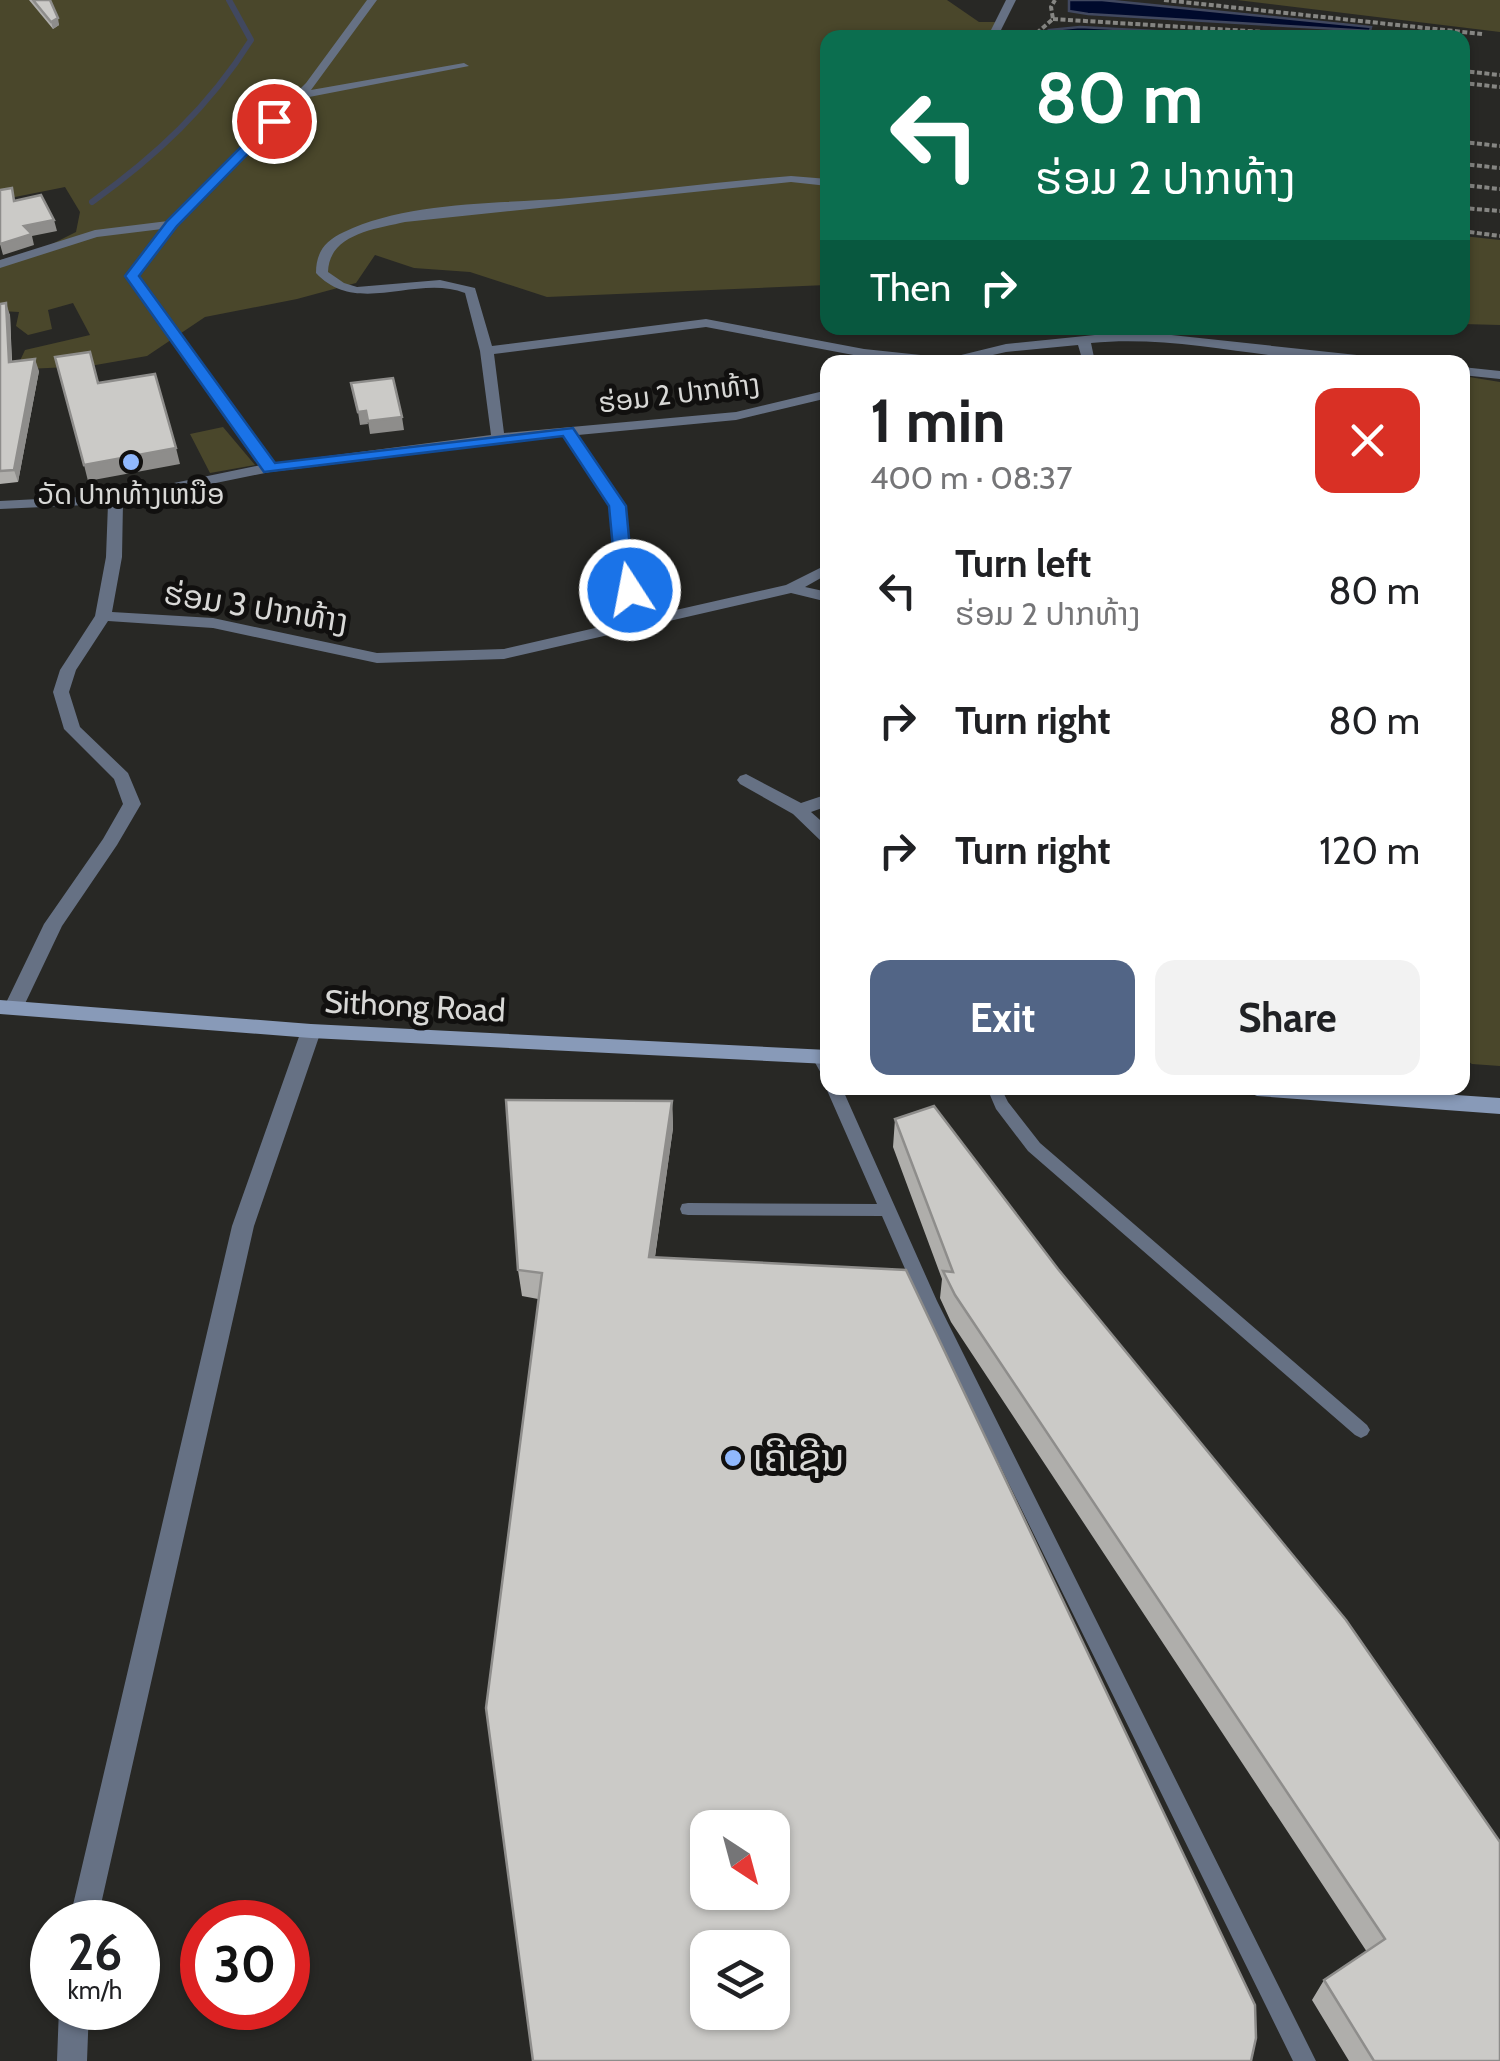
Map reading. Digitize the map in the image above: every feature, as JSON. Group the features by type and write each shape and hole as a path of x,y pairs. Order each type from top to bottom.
{"main road":[{"name":"Sithong Road","path":"7,1007 311,1031 820,1062"},
{"path":"1352,1095 1500,1106"}],"street":[{"path":"270,468 132,276 172,224 300,95 372,0"},
{"path":"996,30 1011,0"},
{"path":"300,95 464,66"},
{"path":"498,438 487,351 472,291 460,285 344,288 322,273 322,255 346,236 376,226 481,206 791,180 820,182"},
{"path":"0,264 96,234 172,224"},
{"path":"706,323 727,313"},
{"path":"487,351 706,323 883,355"},
{"path":"978,355 1006,348 1121,335"},
{"path":"1146,335 1327,355"},
{"path":"1083,338 1087,355"},
{"path":"1470,372 1500,375"},
{"name":"ຮ່ອມ 2 ປາກທ້າງ","path":"0,505 116,498 270,468 498,438 736,416 820,396"},
{"path":"568,431 618,506 622,559 638,621"},
{"path":"7,1007 53,924 132,804 122,776 72,729 61,692 68,670 103,616 114,557 116,498"},
{"name":"ຮ່ອມ 3 ປາກທ້າງ","path":"103,616 214,623 378,658 504,654 791,588 820,572"},
{"name":"ຮ່ອມ 3 ປາກທ້າງ","path":"791,588 820,594"},
{"path":"746,780 799,810 820,830"},
{"path":"799,810 820,803"},
{"path":"88,1900 243,1226 311,1031"},
{"path":"72,2061 73,2030"}],"lane":[{"path":"837,1095 886,1210 1305,2061"},
{"path":"997,1095 1034,1147 1361,1430"},
{"path":"688,1209 886,1210"}],"path":[{"path":"1054,18 1051,7 1055,0"},
{"path":"1164,0 1445,30"},
{"path":"1040,30 1054,18 1238,30"},
{"path":"1470,33 1482,34"},
{"path":"1470,71 1500,74"},
{"path":"1470,84 1500,86"},
{"path":"1470,143 1500,146"},
{"path":"1470,165 1500,168"},
{"path":"1470,187 1500,189"},
{"path":"1470,209 1500,211"},
{"path":"1470,233 1500,236"}],"shaded area":[{"path":"0,0 947,0 979,22 998,22 998,30 820,30 820,285 547,297 470,272 414,268 375,255 356,283 205,317 147,356 90,366 27,369 18,365 25,350 90,335 73,303 48,310 52,329 28,335 16,326 19,312 0,311 0,260 40,250 76,232 80,212 65,187 0,200"},
{"path":"1237,0 1500,0 1500,32"},
{"path":"1470,237 1500,240 1500,325 1470,324"},
{"path":"1470,377 1500,382 1500,1066 1472,1064"},
{"path":"223,427 255,465 210,473 190,434"}],"water":[{"path":"1069,0 1102,0 1371,27 1353,30 1069,11"},
{"path":"1080,27 1136,30 1050,30"}],"building":[{"path":"33,0 50,0 58,18 51,22"},
{"path":"12,188 14,201 41,195 54,220 24,226 32,234 0,244 0,190"},
{"path":"6,303 9,362 35,359 14,470 0,471 0,304"},
{"path":"90,352 98,383 155,374 176,448 84,465 55,357"},
{"path":"393,378 402,417 368,421 366,411 358,412 351,383"},
{"path":"506,1100 672,1101 649,1257 906,1270 1255,2005 1256,2038 1251,2061 533,2061 486,1708 542,1273 518,1270"},
{"path":"934,1106 1058,1269 1346,1620 1500,1842 1500,2061 1374,2061 1324,1980 1385,1939 955,1295 943,1271 953,1272 895,1119"}],"waterway":[{"path":"92,202 180,129 235,64 251,40 229,0"}],"place":[{"name":"ວັດ ປາກທ້າງເຫນືອ","path":"131,462"},
{"name":"ເຄີເຊີນ","path":"733,1458"}],"route":[{"path":"274,121 172,224 132,276 270,468 568,431 618,506 622,559 630,590"}]}
